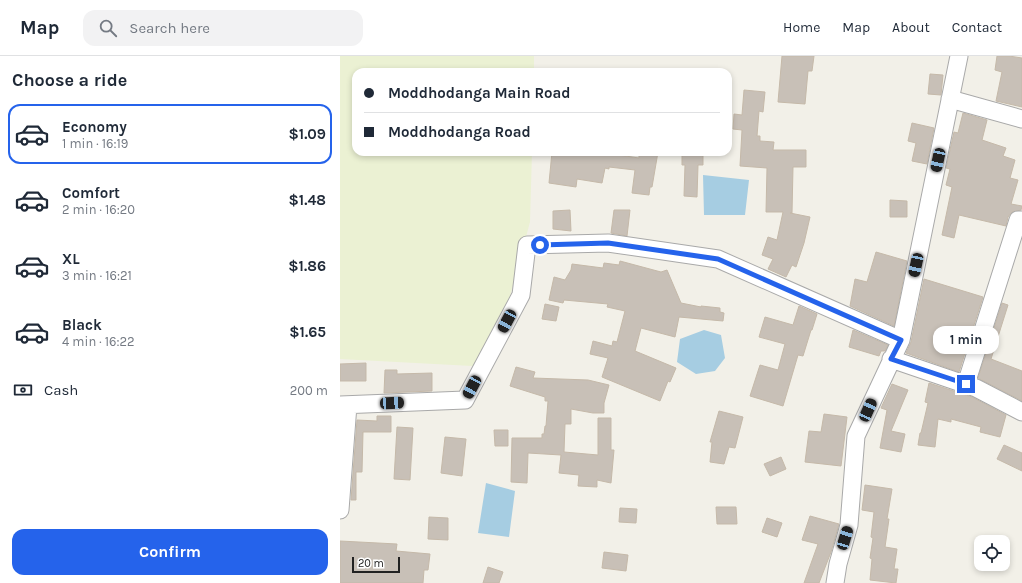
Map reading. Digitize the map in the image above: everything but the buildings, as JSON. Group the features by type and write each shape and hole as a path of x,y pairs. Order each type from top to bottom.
{"street":[{"path":"835,583 838,564 849,525 856,436 901,340 959,56"},
{"path":"950,99 1022,119"},
{"path":"966,384 1018,220 1022,220"},
{"path":"340,510 344,405 465,400 521,295 527,245 608,243 718,259 901,340"},
{"path":"891,359 976,388 1022,412"}],"green space":[{"path":"340,56 534,56 534,68 352,68 352,156 532,156 530,222 491,367 340,359"}],"water":[{"path":"703,175 749,180 745,215 704,215"},
{"path":"704,330 721,335 725,358 715,371 696,374 677,362 680,339"},
{"path":"486,483 515,491 509,537 478,533"}],"route":[{"path":"540,245 608,243 718,259 901,340 891,359 966,384"}]}
